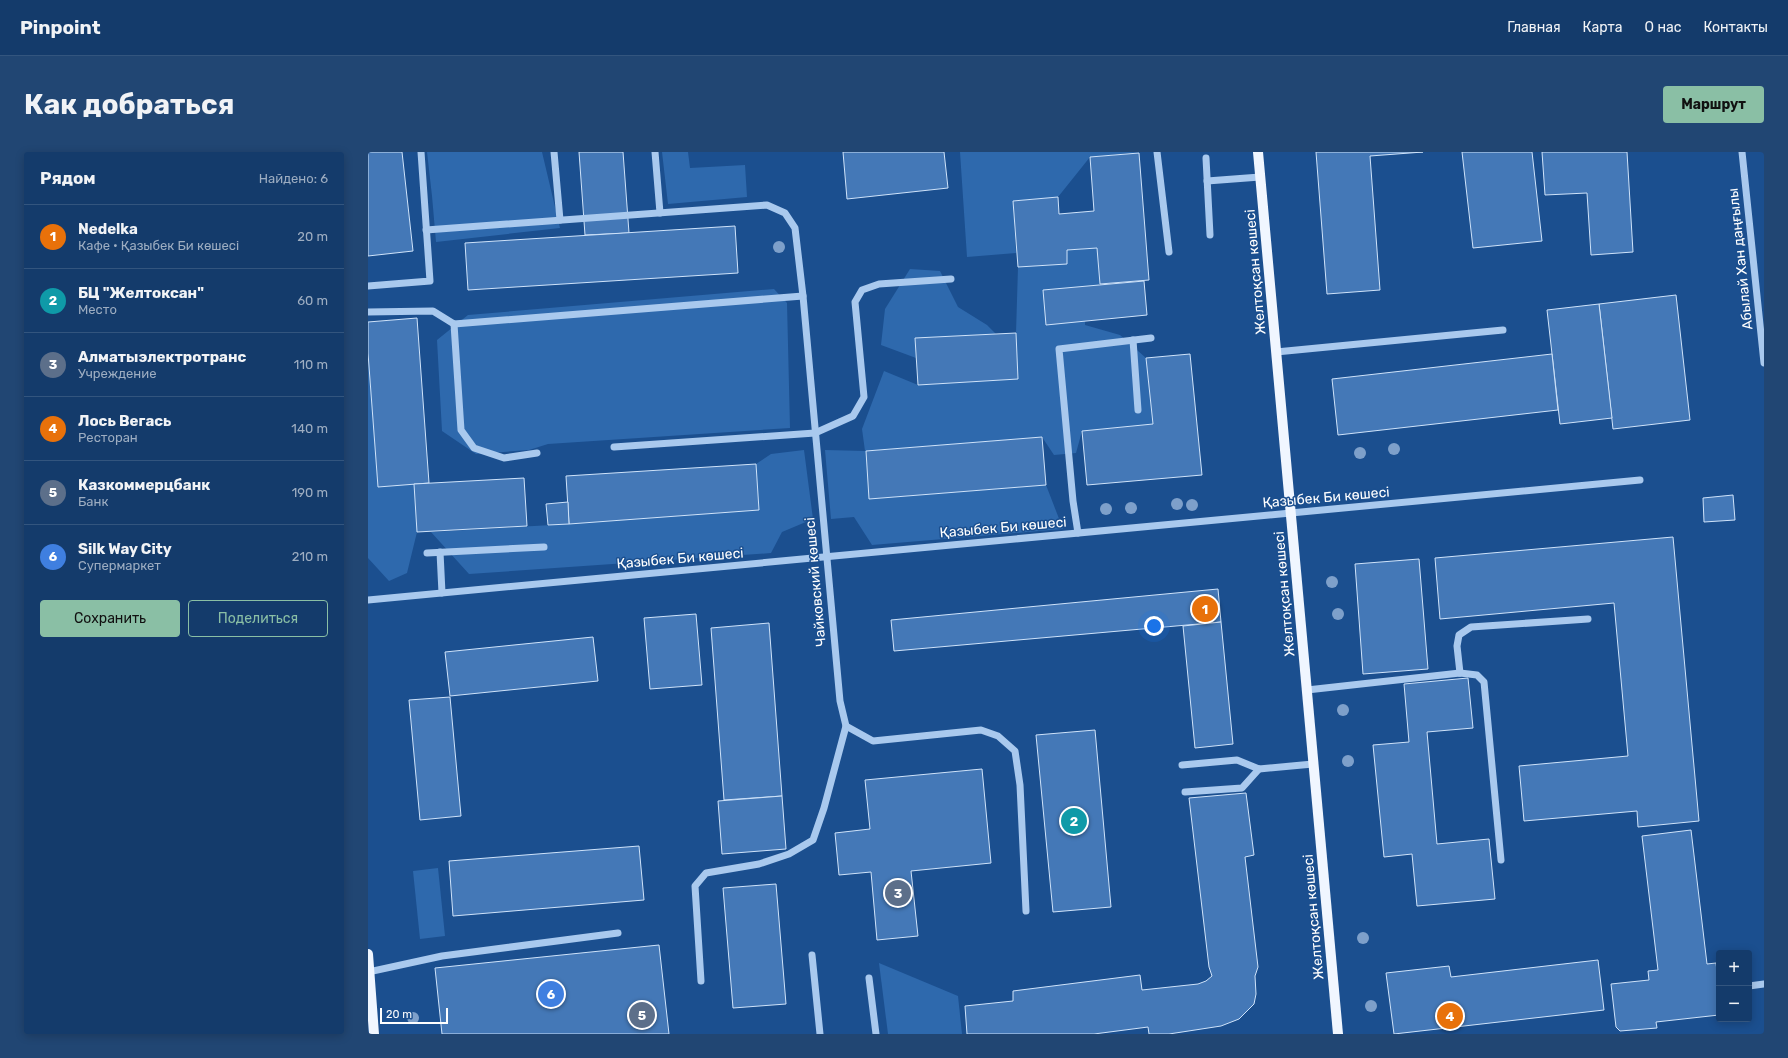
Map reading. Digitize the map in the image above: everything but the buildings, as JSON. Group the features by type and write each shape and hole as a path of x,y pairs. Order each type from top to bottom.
{"main road":[{"name":"Желтоқсан көшесі","path":"1258,152 1338,1034"},
{"path":"368,954 374,1034"}],"street":[{"path":"368,286 430,281 421,152"},
{"path":"554,152 560,220"},
{"path":"655,152 660,213"},
{"path":"1157,152 1169,252"},
{"name":"Абылай Хан даңғылы","path":"1742,152 1764,363"},
{"path":"1206,158 1210,235"},
{"path":"1207,181 1260,177"},
{"name":"Чайковский көшесі","path":"426,230 767,205 785,213 795,228 803,296 840,701 846,726"},
{"path":"614,447 815,433 853,416 864,397 855,302 862,290 879,284 951,279"},
{"path":"368,312 433,311 454,324 803,296"},
{"path":"454,324 461,430 474,448 504,458 537,453"},
{"path":"1276,352 1503,330"},
{"path":"1078,533 1073,501 1060,349 1151,338"},
{"path":"1133,340 1138,410"},
{"name":"Қазыбек Би көшесі","path":"368,600 1640,480"},
{"path":"427,553 544,547"},
{"path":"440,552 442,593"},
{"path":"1460,673 1457,646 1459,635 1471,627 1588,619"},
{"path":"1307,690 1460,673 1477,675 1484,682 1501,860"},
{"path":"701,981 695,886 706,873 759,864 789,854 813,840 824,808 846,726 873,741 981,730 998,736 1015,751 1020,785 1026,911"},
{"path":"1182,765 1237,760 1259,768 1313,764"},
{"path":"1185,792 1242,788 1259,768"},
{"path":"369,972 442,956 618,933"},
{"path":"812,955 820,1034"},
{"path":"870,978 876,1034"},
{"path":"1752,986 1764,984"}],"shaded area":[{"path":"427,152 542,152 560,228 436,242"},
{"path":"662,152 688,152 690,168 745,165 747,197 668,204"},
{"path":"960,152 1140,152 1090,157 1058,197 1013,201 1016,253 967,257"},
{"path":"1097,248 1100,284 1086,296 1085,325 1120,335 1146,358 1153,424 1082,431 1076,453 1054,455 1042,437 866,451 870,499 1046,485 1063,529 872,545 854,517 831,519 825,450 865,451 862,429 884,371 918,385 1018,379 1016,333 1018,267 1067,264 1067,250"},
{"path":"910,269 940,271 958,307 987,325 996,334 915,338 916,358 881,345 885,309"},
{"path":"774,289 787,303 790,428 548,444 529,450 476,454 442,431 437,340 468,315"},
{"path":"368,353 378,487 414,484 417,532 407,573 389,581 368,558"},
{"path":"804,450 813,519 782,532 771,553 469,574 431,532 569,524 759,510 756,464 771,454"},
{"path":"438,868 445,936 420,939 413,871"},
{"path":"879,963 958,996 962,1034 888,1034"}],"place":[{"name":"Nedelka","path":"1205,609"},
{"name":"БЦ \"Желтоксан\"","path":"1074,821"},
{"name":"Алматыэлектротранс","path":"898,893"},
{"name":"Silk Way City","path":"551,994"},
{"name":"Казкоммерцбанк","path":"642,1015"},
{"name":"Лось Вегась","path":"1450,1016"}]}
